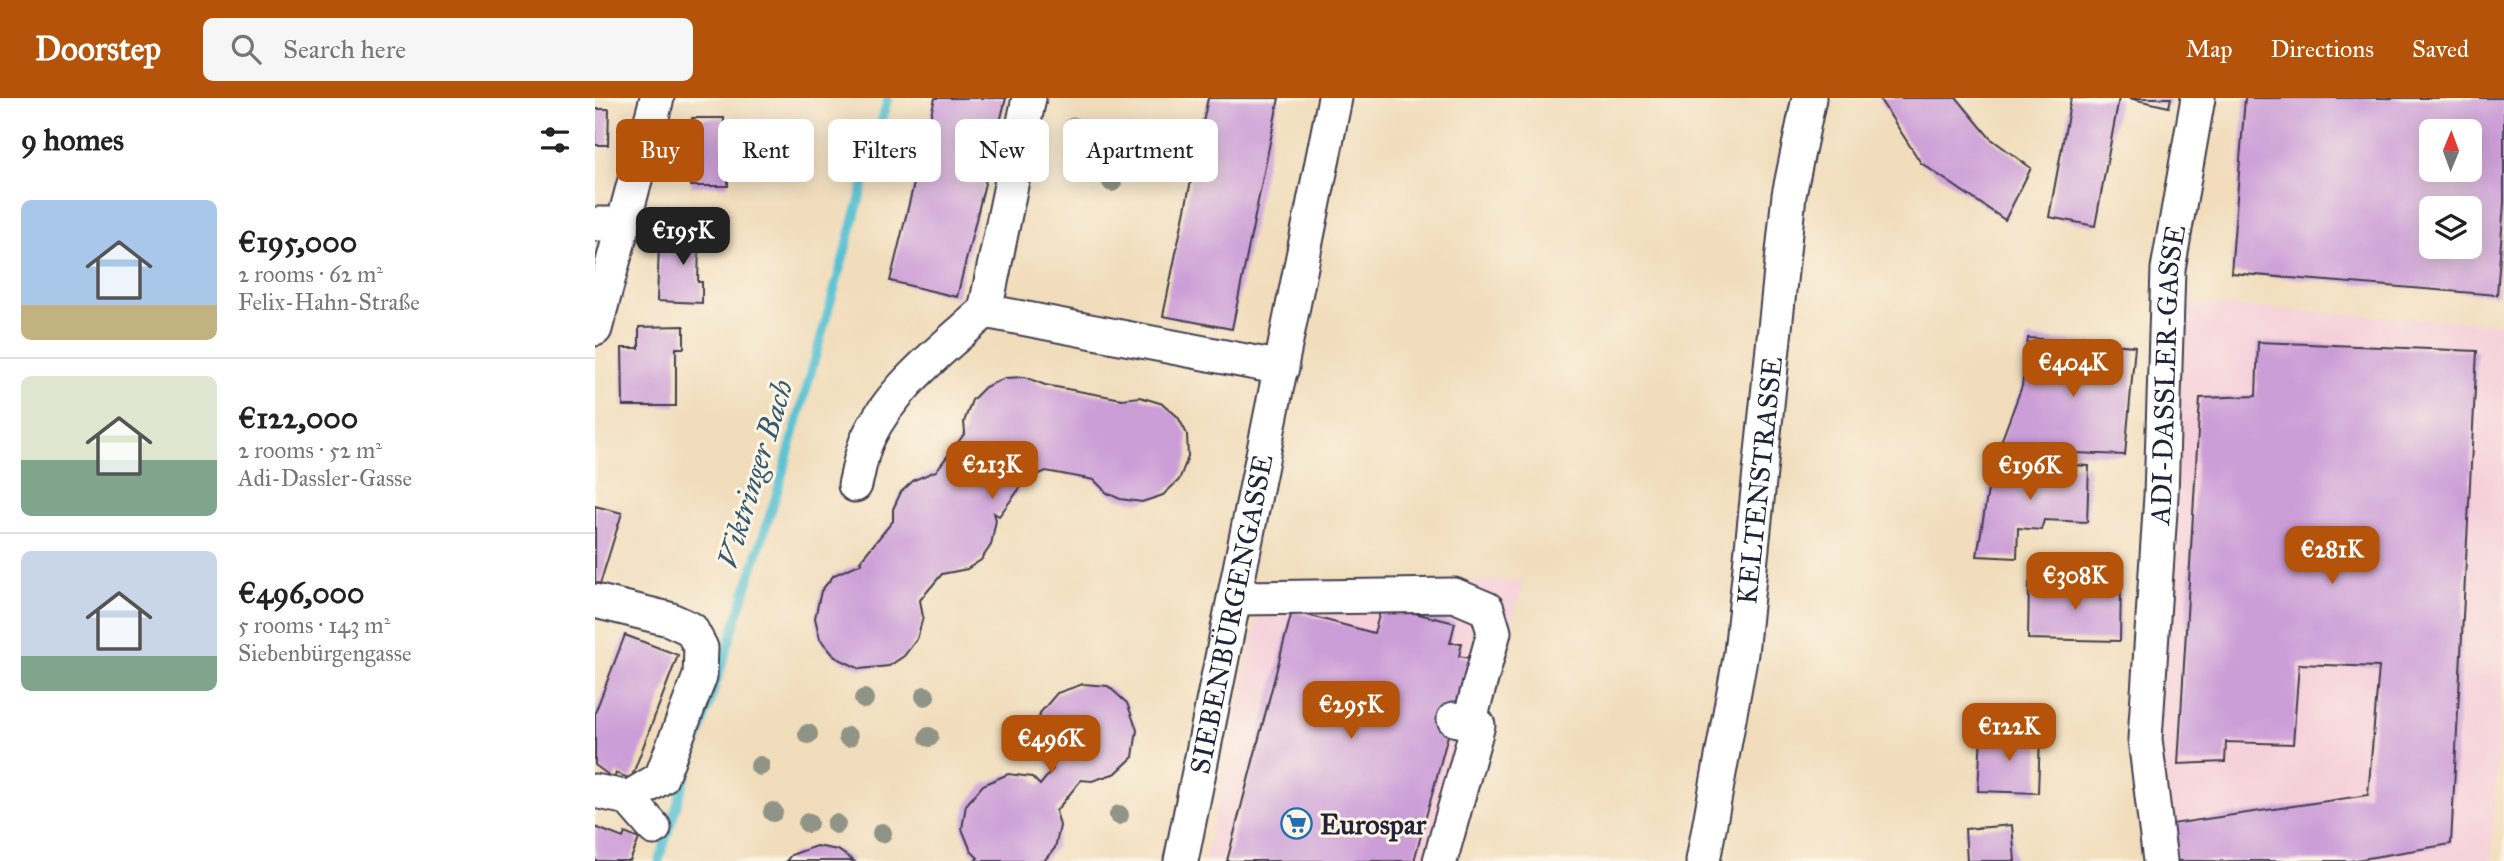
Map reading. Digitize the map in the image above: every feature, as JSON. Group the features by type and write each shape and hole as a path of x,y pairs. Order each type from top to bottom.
{"street":[{"path":"595,328 609,224 657,98"},
{"path":"855,485 868,439 894,399 929,361 985,311 1029,98"},
{"name":"SIEBENBÜRGENGASSE","path":"1181,861 1335,98"},
{"name":"KELTENSTRASSE","path":"1703,861 1741,653 1789,195 1809,98"},
{"name":"ADI-DASSLER-GASSE","path":"2160,861 2145,739 2161,496 2168,269 2198,98"},
{"path":"985,311 1282,368"},
{"path":"1236,598 1454,595 1487,609 1494,632 1457,724 1461,734 1425,861"},
{"path":"595,601 669,619 691,629 701,648 700,676 661,778 628,798"},
{"path":"1440,861 1478,725 1457,724"},
{"path":"595,790 628,798 654,828"}],"shaded area":[{"path":"2181,303 2504,324 2504,662 2491,861 2174,861 2158,736"},
{"path":"1524,581 1448,861 1205,861 1265,583"}],"building":[{"path":"935,98 1006,98 1001,119 955,119 955,182 985,182 957,297 890,281 914,182 941,182 941,119 930,119"},
{"path":"1208,98 1279,98 1232,329 1163,316 1191,182 1218,182 1218,119 1204,119"},
{"path":"1879,98 1957,98 1990,138 2031,168 2005,220 1921,163"},
{"path":"2071,98 2119,98 2095,226 2049,217"},
{"path":"2128,98 2171,98 2169,107"},
{"path":"2245,98 2504,98 2504,203 2497,295 2231,273"},
{"path":"595,109 609,109 608,145 595,145"},
{"path":"724,118 718,119 718,182 728,182 728,186 691,186 691,182 704,182 704,119 692,119"},
{"path":"687,224 713,224 713,246 699,245 698,282 702,282 702,303 657,301 659,244 687,245"},
{"path":"684,326 684,348 676,348 676,406 623,406 622,348 639,348 639,327"},
{"path":"2028,338 2135,346 2125,455 1998,450 2022,386"},
{"path":"2258,342 2477,351 2451,844 2350,861 2177,861 2172,824 2368,795 2379,667 2299,664 2293,744 2226,742 2225,762 2178,764 2200,398 2256,396"},
{"path":"1025,377 1045,385 1122,399 1140,397 1163,404 1178,417 1187,434 1188,457 1179,480 1163,495 1142,502 1120,499 1107,493 1094,480 1046,471 1026,480 999,516 994,513 996,520 991,545 981,560 967,569 942,574 920,600 923,617 917,639 904,656 889,666 860,669 835,657 820,639 815,618 821,591 834,575 862,563 860,561 893,521 893,509 901,492 914,480 936,471 965,433 964,422 972,400 985,387 1005,378"},
{"path":"1993,460 2089,466 2087,522 2044,520 2041,530 2018,528 2017,558 1977,556"},
{"path":"595,506 622,513 600,584 595,582"},
{"path":"2029,583 2121,585 2120,641 2028,639"},
{"path":"1382,605 1455,623 1450,643 1462,643 1459,656 1469,658 1414,861 1227,861 1292,611 1374,633"},
{"path":"625,635 678,655 631,779 616,773 614,779 595,765 595,713"},
{"path":"1083,684 1108,686 1127,703 1137,730 1133,757 1116,773 1092,781 1081,780 1056,811 1060,826 1055,848 1044,861 975,861 978,858 971,851 962,829 966,805 983,785 1008,774 1032,777 1040,785 1053,769 1044,760 1036,738 1040,713 1057,693"},
{"path":"1981,733 2040,736 2038,793 1978,791"},
{"path":"2012,825 2015,861 1967,861 1965,829"},
{"path":"595,827 623,838 625,833 639,839 630,861 595,861"},
{"path":"816,846 838,850 854,861 786,861 791,855"}],"waterway":[{"name":"Viktringer Bach","path":"659,861 780,483 888,98"}],"place":[{"name":"Eurospar","path":"1297,824"}]}
